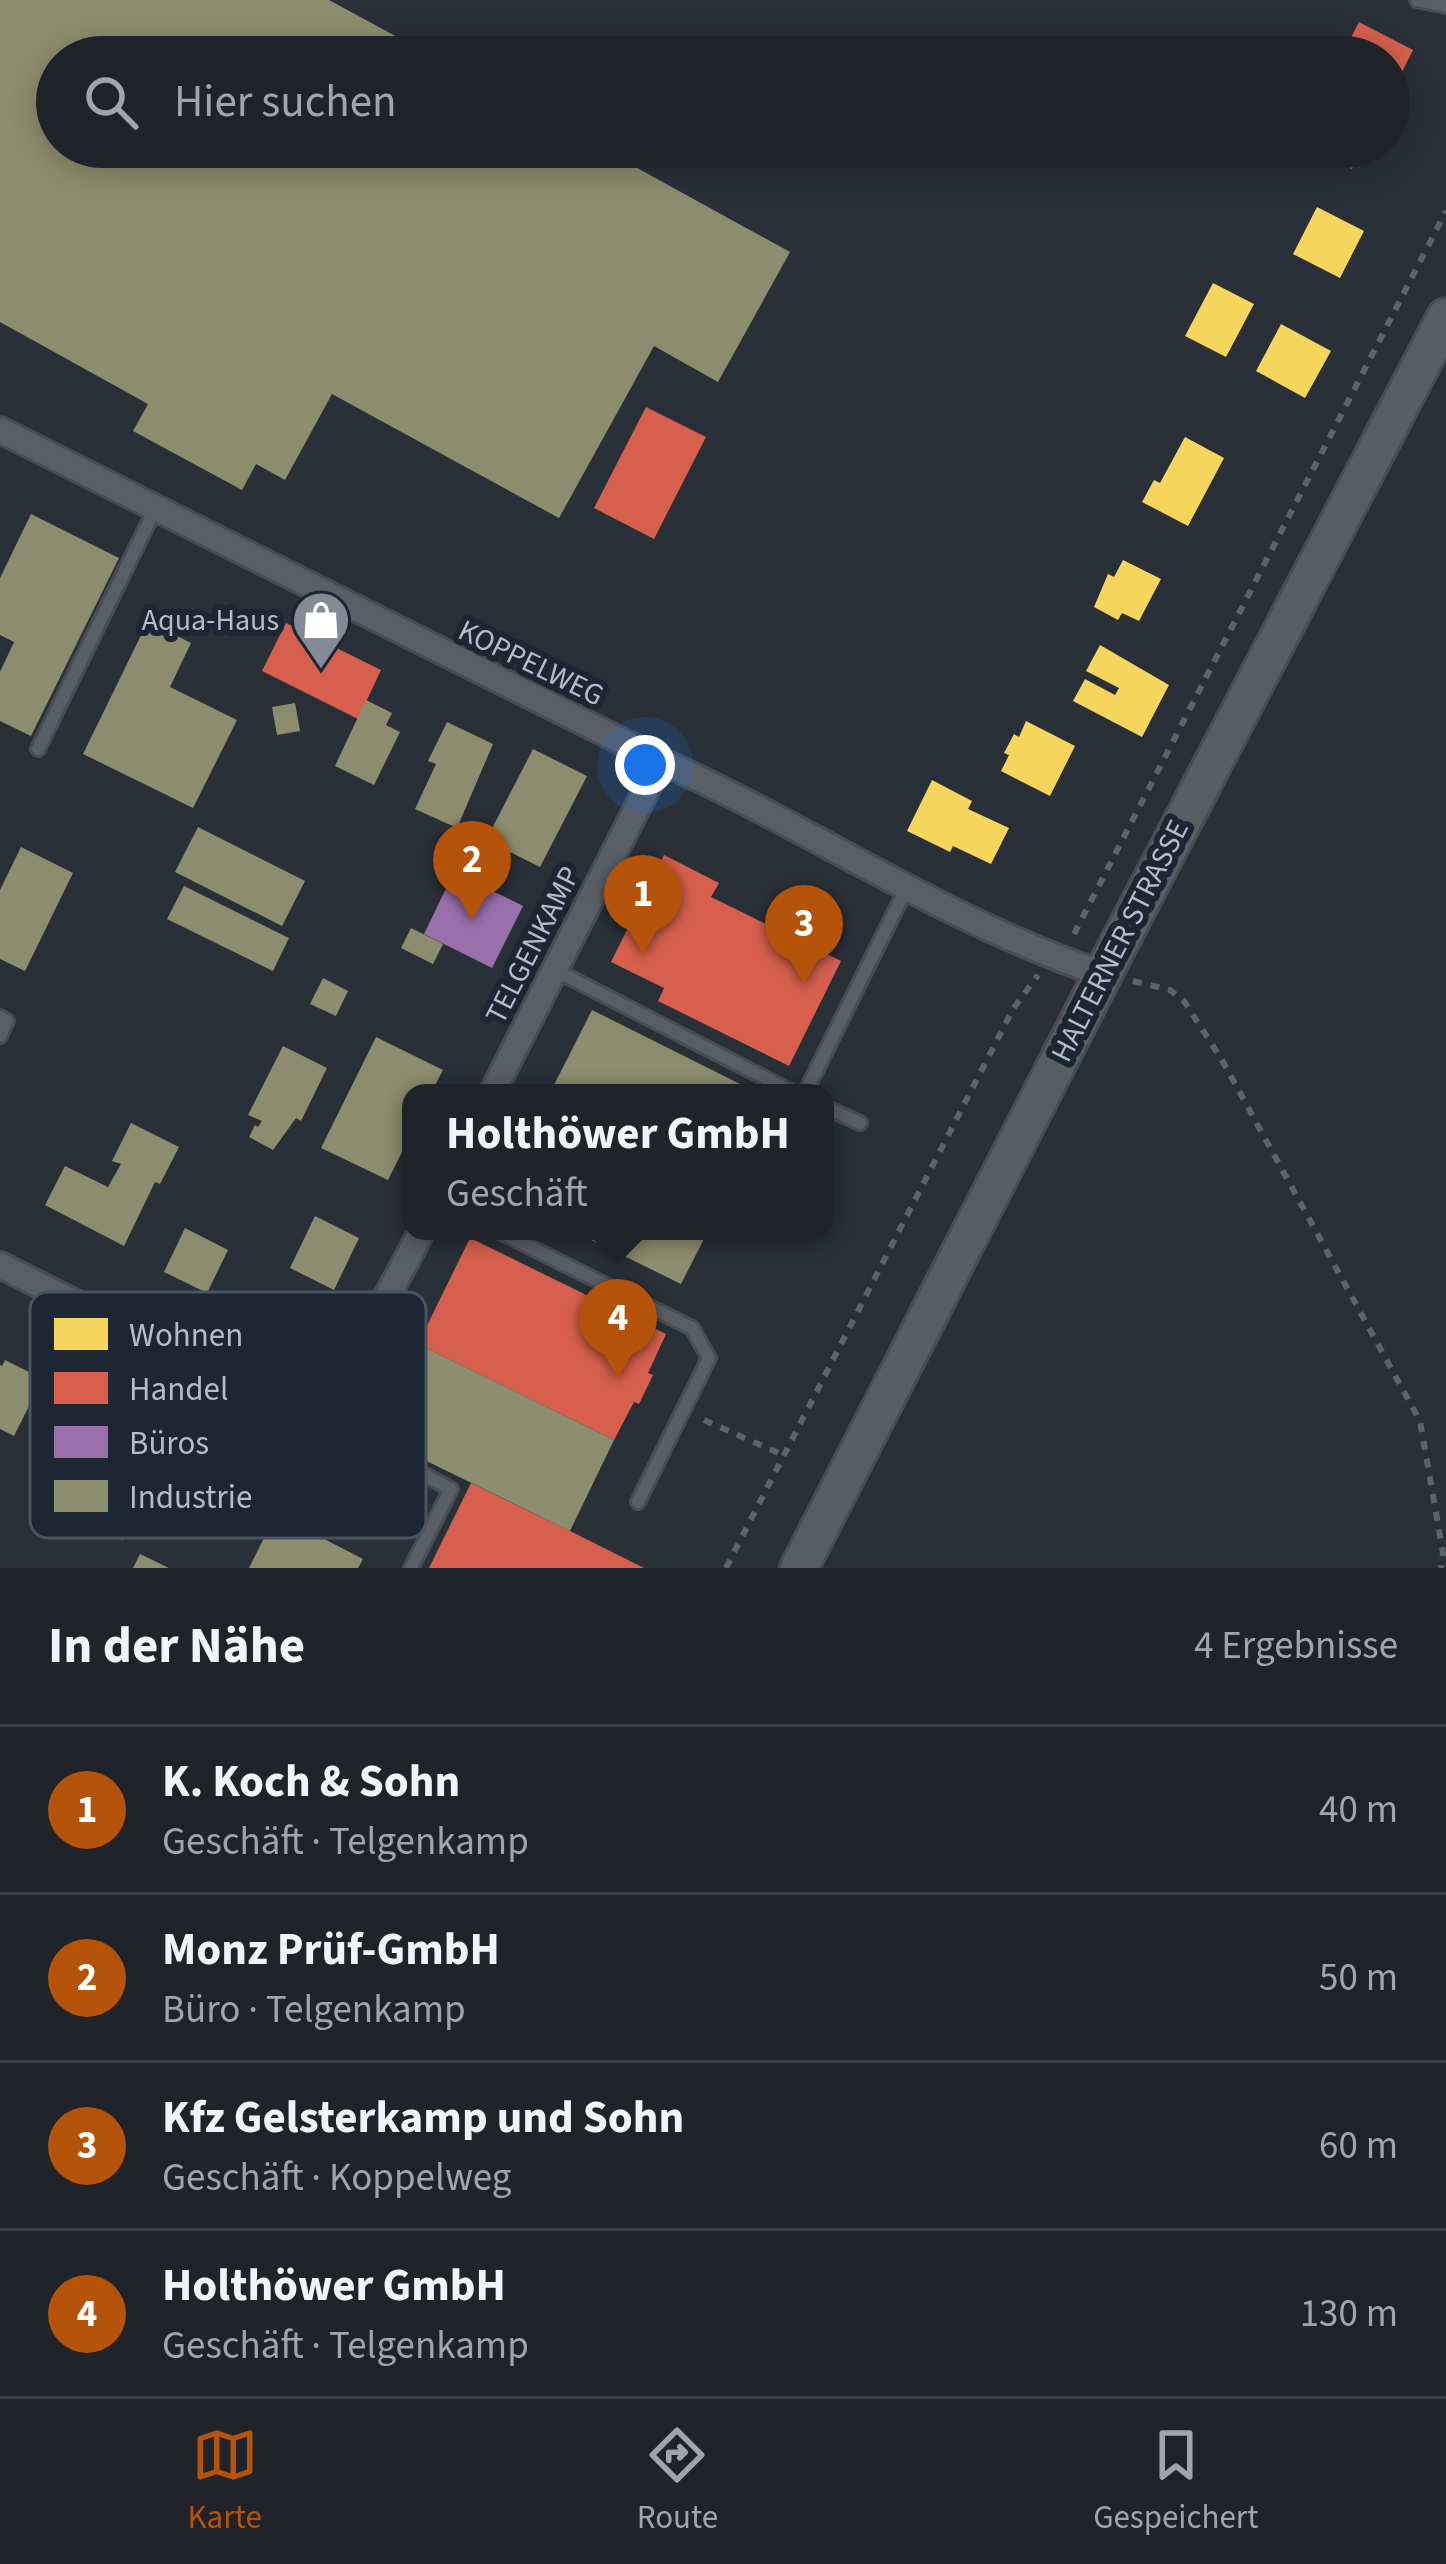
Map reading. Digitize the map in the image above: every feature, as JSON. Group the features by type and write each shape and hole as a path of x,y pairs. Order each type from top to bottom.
{"main road":[{"name":"HALTERNER STRASSE","path":"799,1568 1446,317"}],"street":[{"name":"KOPPELWEG","path":"0,430 722,789 906,889 1052,957 1103,974"},
{"name":"TELGENKAMP","path":"497,1084 661,761"},
{"path":"389,1292 417,1240"},
{"path":"0,1265 53,1292"}],"lane":[{"path":"1417,0 1446,6"},
{"path":"38,749 154,509"},
{"path":"809,1084 906,889"},
{"path":"555,970 777,1084"},
{"path":"0,1017 8,1021 0,1036"},
{"path":"834,1111 860,1123"},
{"path":"516,1240 692,1328 709,1358 638,1502"},
{"path":"426,1476 451,1489 426,1537"},
{"path":"410,1568 426,1538"}],"path":[{"path":"726,1568 1013,1009 1076,932 1446,212"},
{"path":"1103,974 1170,991 1184,1001 1222,1060 1420,1421 1442,1568"},
{"path":"684,1411 783,1455"}],"building: Wohnen":[{"path":"1317,207 1364,231 1340,278 1293,254"},
{"path":"1213,283 1254,304 1226,357 1185,336"},
{"path":"1281,324 1331,351 1305,398 1256,371"},
{"path":"1185,437 1224,458 1188,526 1142,502 1154,480 1160,483"},
{"path":"1123,560 1161,579 1139,621 1122,613 1118,620 1094,607 1108,574 1114,577"},
{"path":"1100,645 1169,685 1142,737 1073,701 1085,679 1115,695 1119,688 1086,671"},
{"path":"1026,721 1075,746 1050,796 1001,771 1009,755 1004,753"},
{"path":"932,780 972,801 968,809 1009,828 991,864 953,846 950,852 907,831"}],"building: Handel":[{"path":"1359,22 1386,36 1352,36"},
{"path":"646,407 706,437 654,539 594,508"},
{"name":"Aqua-Haus","path":"286,623 381,670 358,719 262,671"},
{"path":"664,855 719,883 711,897 841,961 789,1066 658,1001 664,988 611,962"},
{"path":"469,1240 474,1240 666,1334 639,1404 634,1402 614,1440 426,1348 426,1328"},
{"path":"471,1483 570,1531 644,1568 429,1568"}],"building: Büros":[{"path":"454,872 523,906 492,968 424,934"}],"building: Industrie":[{"path":"0,0 329,0 395,36 36,36 36,168 637,168 790,252 718,382 654,346 559,518 332,394 285,480 256,464 242,490 133,431 148,404 0,322"},
{"path":"31,514 119,558 31,736 0,721 0,672 14,642 0,635 0,578"},
{"path":"148,621 191,643 170,687 237,720 193,808 83,754"},
{"path":"366,700 392,713 386,725 400,732 374,785 335,766"},
{"path":"295,703 300,731 277,735 272,707"},
{"path":"447,722 493,744 457,828 415,809 436,764 428,761"},
{"path":"533,749 587,776 540,867 486,840"},
{"path":"198,827 305,881 282,926 175,872"},
{"path":"21,847 73,873 25,971 0,959 0,890"},
{"path":"184,886 289,938 273,971 167,919"},
{"path":"411,928 443,944 433,964 401,948"},
{"path":"323,978 348,991 336,1016 310,1004"},
{"path":"592,1010 740,1084 555,1084"},
{"path":"376,1037 443,1070 436,1084 402,1084 402,1152 388,1180 321,1148"},
{"path":"283,1046 327,1068 301,1121 296,1118 273,1150 249,1137 262,1121 248,1115"},
{"path":"131,1123 179,1147 160,1184 155,1182 124,1246 45,1205 65,1166 108,1187 121,1164 112,1161"},
{"path":"315,1216 359,1238 334,1290 290,1268"},
{"path":"185,1228 228,1250 207,1292 164,1272"},
{"path":"591,1240 703,1240 681,1284"},
{"path":"426,1348 614,1440 570,1531 426,1461"},
{"path":"5,1360 29,1372 30,1404 14,1436 0,1429 0,1365"},
{"path":"264,1538 322,1538 363,1559 358,1568 249,1568"},
{"path":"140,1554 169,1568 133,1568"}],"place":[{"name":"Aqua-Haus","path":"321,671"},
{"name":"Monz Prüf-GmbH","path":"472,920"},
{"name":"K. Koch & Sohn","path":"643,954"},
{"name":"Kfz Gelsterkamp und Sohn","path":"804,984"},
{"name":"Holthöwer GmbH","path":"618,1378"}]}
